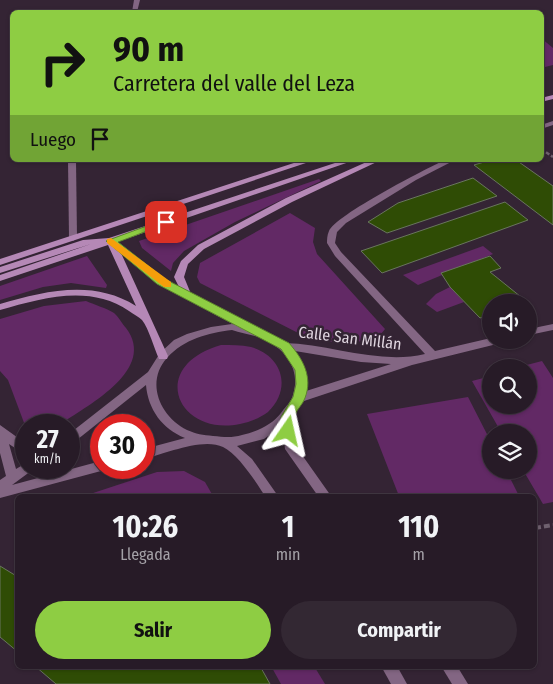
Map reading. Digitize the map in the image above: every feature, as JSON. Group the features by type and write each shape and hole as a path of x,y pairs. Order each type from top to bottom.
{"main road":[{"path":"0,262 304,162"},
{"path":"0,278 345,162"},
{"path":"186,294 179,277 184,263 201,247 289,200 373,162"},
{"path":"111,241 119,231 258,184 287,167"},
{"path":"111,241 163,356"},
{"path":"0,270 86,242 111,241 161,282 252,330"},
{"path":"0,307 60,292 89,292 119,301 145,318"}],"street":[{"path":"72,162 72,238"},
{"path":"433,356 338,254 331,243 333,231 343,221 413,178 447,162"},
{"path":"80,431 152,375 163,356 176,344 193,334 212,329 232,327 252,330 270,336 285,346 295,358 301,370 302,384 299,398 287,417 275,427 260,435 224,442 199,440 155,451"},
{"path":"537,330 553,327"},
{"name":"Calle San Millán","path":"299,398 410,361 482,344"},
{"name":"Calle San Millán","path":"285,346 361,358 410,361"},
{"path":"152,375 151,395 159,414 175,429 199,440"},
{"path":"287,417 289,446 324,494"},
{"path":"0,431 15,442"},
{"path":"0,431 12,477"},
{"path":"224,442 248,462 271,494"},
{"path":"0,493 90,469"},
{"path":"0,486 15,475"},
{"path":"390,669 400,684"},
{"path":"450,669 460,684"}],"path":[{"path":"537,528 553,525"}],"shaded area":[{"path":"544,40 553,48 553,65 544,67"},
{"path":"319,179 321,181 235,222 184,251 173,263 171,271 142,248 139,241"},
{"path":"290,213 315,228 313,242 317,254 385,329 379,335 370,339 348,342 325,341 306,337 200,283 197,277 200,263"},
{"path":"483,246 493,254 418,285 403,275"},
{"path":"87,256 107,285 106,288 71,283 43,287 0,300 0,286"},
{"path":"450,287 464,302 437,312 426,304 436,294"},
{"path":"86,301 104,308 117,316 126,328 133,343 133,357 127,371 103,395 76,414 21,414 8,380 0,371 0,319 44,306"},
{"path":"221,345 251,347 262,351 277,365 282,384 280,393 268,412 262,416 240,424 218,425 200,420 187,410 179,397 178,383 184,368 198,355"},
{"path":"542,361 553,378 553,502 543,504 528,479 537,479 537,424 496,424 491,414 537,414 537,362"},
{"path":"482,378 482,399 472,381"},
{"path":"468,397 482,424 482,479 510,479 518,494 398,494 367,414"},
{"path":"184,471 205,482 212,494 90,494 136,479 155,479 155,473"},
{"path":"273,669 316,669 325,684 281,684"}],"building":[{"path":"484,162 519,162 553,186 553,225 474,165"},
{"path":"473,178 497,196 387,233 368,222 398,203"},
{"path":"505,202 528,220 382,273 361,251"},
{"path":"490,256 501,268 490,272 517,294 482,294 482,317 480,318 450,287 441,273"},
{"path":"0,566 15,575 15,650 0,637"},
{"path":"38,669 262,669 270,684 56,684"}],"slow traffic":[{"path":"111,241 167,285"}],"route":[{"path":"166,222 111,241 161,282 252,330 270,336 285,346 295,358 301,370 302,384 299,398 287,417 288,431"}]}
